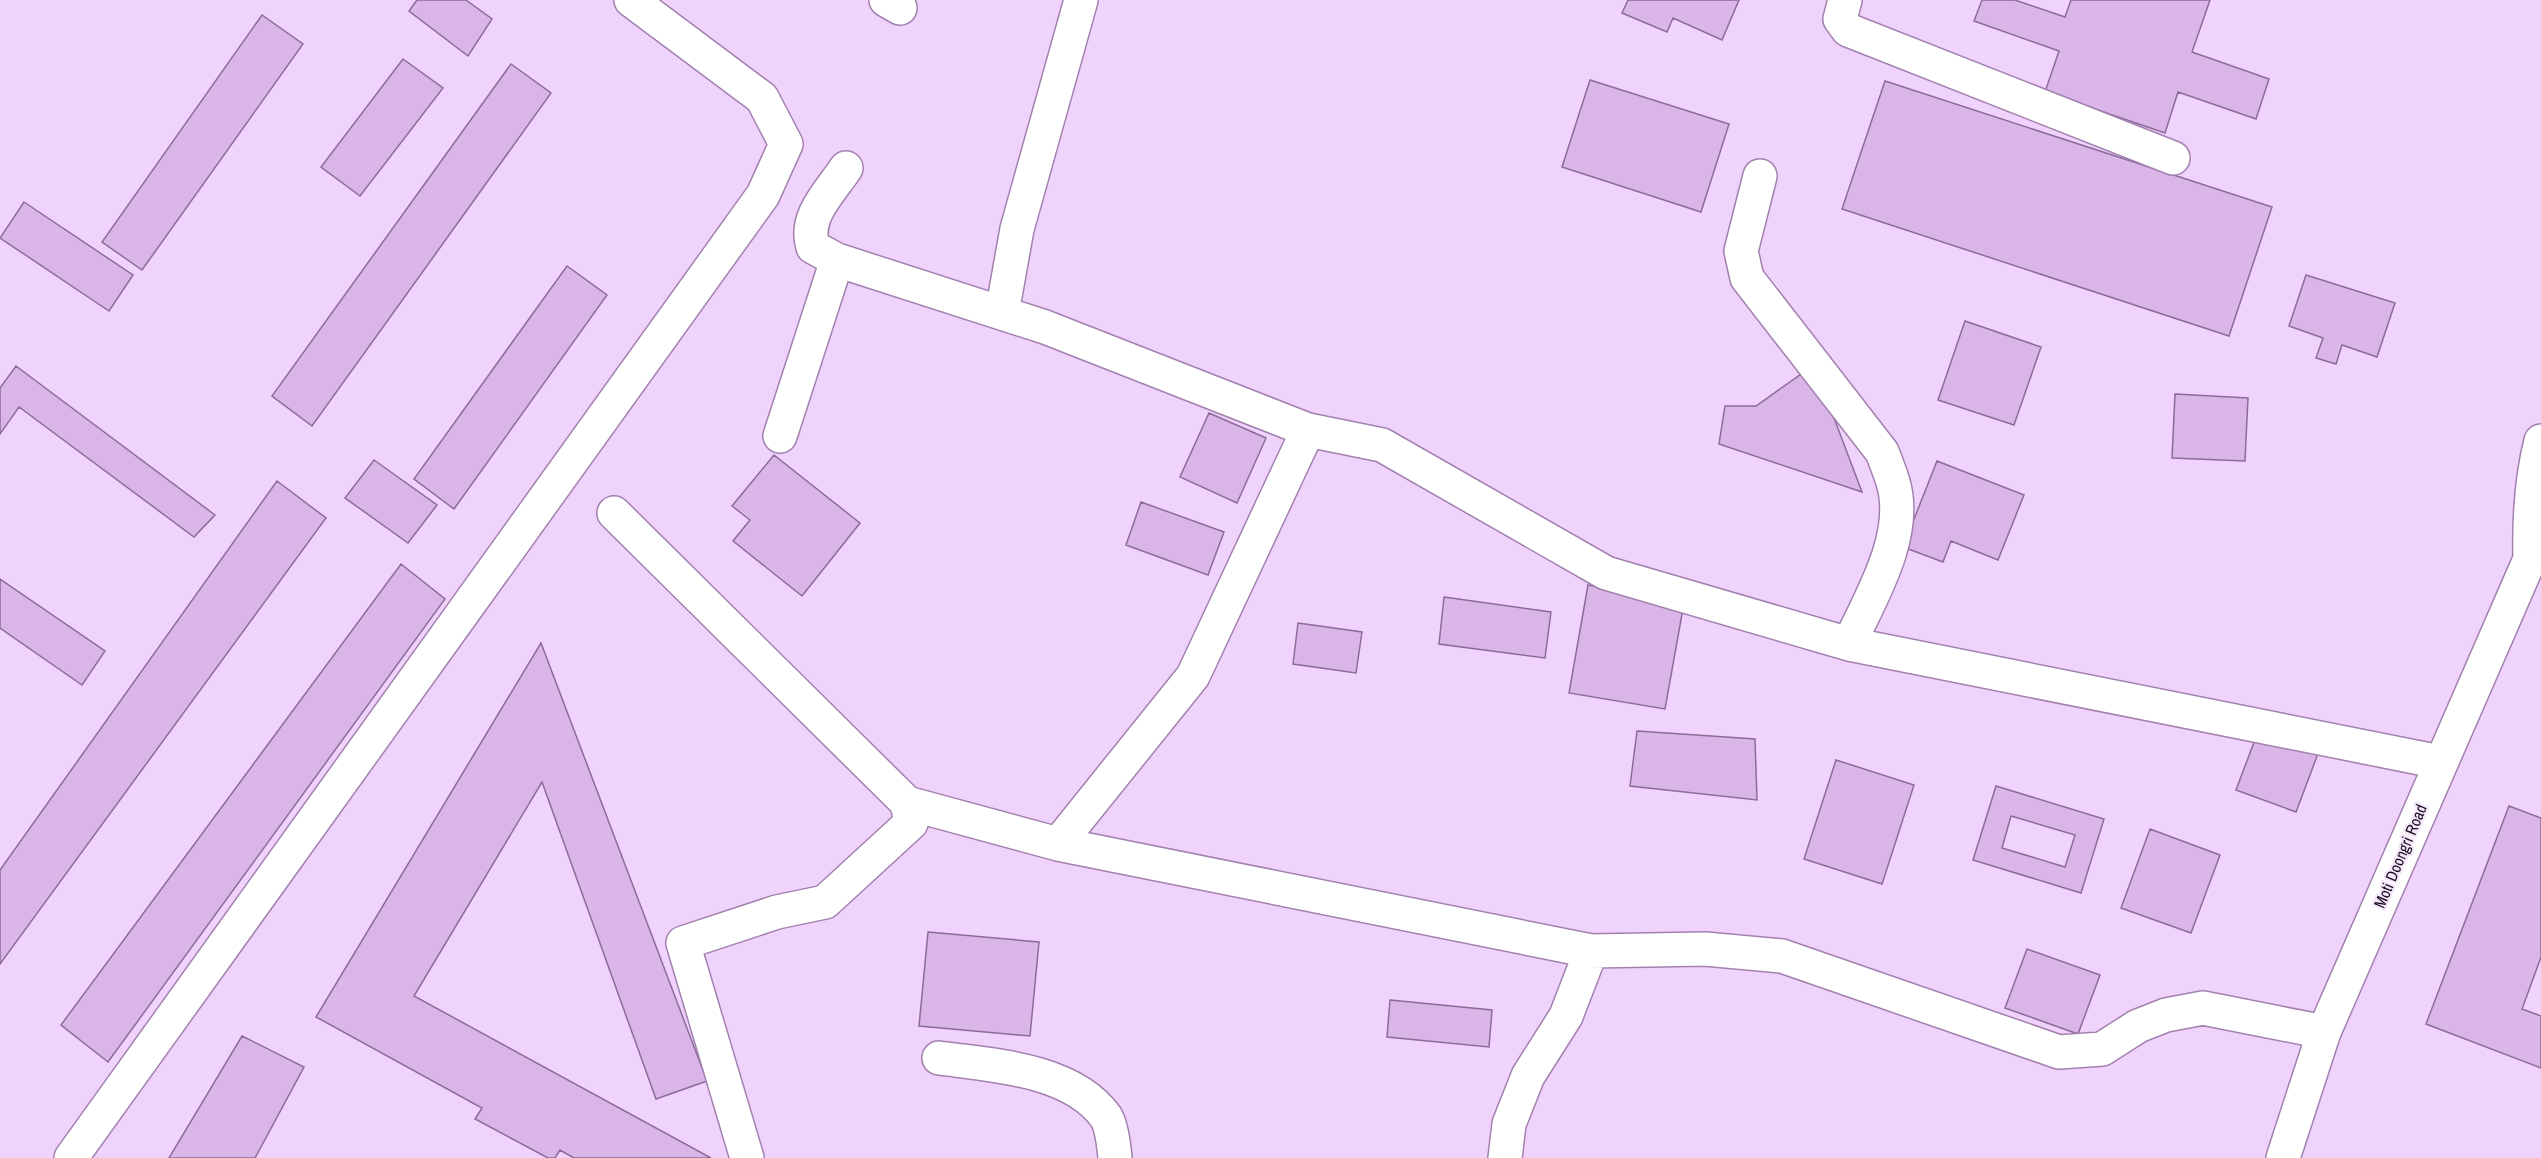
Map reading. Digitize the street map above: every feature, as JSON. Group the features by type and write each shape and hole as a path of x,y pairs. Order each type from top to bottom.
{"street":[{"path":"71,1158 763,195 786,144 762,98 631,0"},
{"path":"1002,313 1017,229 1081,0"},
{"path":"1845,0 1840,19 1848,30 2173,159"},
{"path":"846,168 812,219 809,234 813,247 837,260 1045,327 1308,429 1382,445 1606,573 1849,644 2440,762"},
{"path":"1760,176 1741,251 1747,278 1882,452 1894,484 1896,524 1887,561 1849,644"},
{"path":"780,436 837,260"},
{"path":"1058,844 1193,676 1308,429"},
{"name":"Moti Doongri Road","path":"2283,1158 2324,1032 2440,762 2535,554 2529,505 2534,468 2541,441"},
{"path":"614,513 907,803 1058,844 1591,951 1705,948 1782,956 2059,1052 2102,1049 2138,1026 2166,1015 2203,1008 2324,1032"},
{"path":"747,1158 683,943 777,912 825,902 911,823 907,803"},
{"path":"1505,1158 1509,1124 1528,1076 1566,1016 1591,951"},
{"path":"939,1058 999,1066 1047,1077 1085,1097 1107,1119 1115,1158"}],"building":[{"path":"417,0 466,0 492,19 468,56 409,11"},
{"path":"1628,0 1739,0 1722,40 1673,18 1667,32 1622,13"},
{"path":"1982,0 2015,0 2065,17 2071,0 2210,0 2192,52 2269,79 2256,119 2178,92 2165,133 2045,92 2059,51 1974,21"},
{"path":"262,15 303,44 142,270 102,242"},
{"path":"403,59 443,88 360,196 321,167"},
{"path":"511,64 551,93 312,426 272,396"},
{"path":"1590,80 1729,124 1701,212 1562,167"},
{"path":"1885,81 2272,207 2229,336 1842,209"},
{"path":"24,202 133,275 109,311 0,238"},
{"path":"567,266 607,295 454,509 414,479"},
{"path":"2306,275 2395,303 2377,357 2342,345 2336,364 2316,358 2323,338 2289,326"},
{"path":"1965,321 2041,347 2014,425 1938,400"},
{"path":"1814,365 1862,492 1719,444 1725,406 1756,406"},
{"path":"16,366 215,515 194,537 19,407 0,434 0,388"},
{"path":"2175,394 2248,398 2245,461 2172,458"},
{"path":"1209,413 1266,438 1237,503 1180,477"},
{"path":"774,455 860,523 802,596 733,541 750,520 732,506"},
{"path":"374,460 437,505 408,543 345,498"},
{"path":"1937,461 2024,495 1998,560 1951,541 1943,562 1903,547"},
{"path":"277,481 326,518 0,964 0,870"},
{"path":"1141,502 1224,532 1208,575 1126,545"},
{"path":"401,564 445,599 108,1062 61,1025"},
{"path":"0,579 105,651 82,685 0,628"},
{"path":"1588,585 1684,603 1665,709 1569,693"},
{"path":"1444,597 1551,612 1545,658 1439,644"},
{"path":"1298,623 1362,632 1356,673 1293,664"},
{"path":"541,643 707,1081 656,1099 542,782 414,996 711,1158 574,1158 560,1150 555,1158 548,1158 475,1119 482,1108 316,1017"},
{"path":"2259,729 2319,751 2296,812 2236,790"},
{"path":"1637,731 1755,739 1757,800 1630,786"},
{"path":"1836,760 1914,785 1882,884 1804,859"},
{"path":"1996,786 2104,819 2081,893 1973,860","holes":["2011,816 2075,835 2065,867 2002,848"]},
{"path":"2509,806 2541,818 2541,957 2522,1009 2541,1016 2541,1068 2426,1024"},
{"path":"2150,829 2220,855 2191,933 2121,908"},
{"path":"928,932 1039,942 1030,1036 919,1026"},
{"path":"2027,949 2100,975 2078,1034 2005,1008"},
{"path":"1390,1000 1492,1010 1489,1047 1387,1037"},
{"path":"242,1036 304,1067 255,1158 169,1158"}]}
